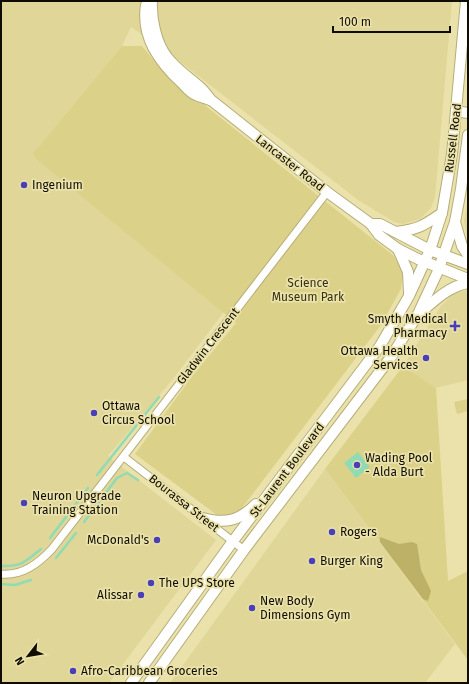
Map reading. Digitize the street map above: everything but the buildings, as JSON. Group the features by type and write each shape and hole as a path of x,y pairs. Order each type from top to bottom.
{"main road":[{"name":"Lancaster Road","path":"147,1 145,20 149,40 162,62 194,95 211,100"},
{"name":"Lancaster Road","path":"152,1 152,18 154,26 157,37 166,56 185,75 201,88 211,100 327,192 371,224 378,235 398,249 425,262 468,279"},
{"name":"Russell Road","path":"430,250 442,213 452,154 466,1"},
{"path":"456,111 468,113"},
{"name":"Russell Road","path":"444,255 455,222 467,156 468,135"},
{"path":"452,154 467,156"},
{"path":"461,189 468,180"},
{"path":"396,232 417,229 442,213"},
{"path":"455,222 462,246 468,255"},
{"name":"Lancaster Road","path":"371,224 380,224 430,250 468,264"},
{"path":"398,249 408,272 409,296"},
{"name":"St-Laurent Boulevard","path":"131,683 233,542 380,346 409,296 430,250"},
{"name":"St-Laurent Boulevard","path":"149,683 244,550 391,357 418,314 444,255"},
{"path":"418,314 448,290 460,284 468,283"},
{"path":"204,518 218,522 234,520 250,510 274,488"}],"street":[{"name":"Gladwin Crescent","path":"1,574 21,572 33,566 45,556 124,457 327,192"},
{"name":"Bourassa Street","path":"124,457 244,550"}],"shaded area":[{"path":"1,1 452,1 435,197 431,208 420,219 403,224 394,222 358,200 174,57 131,27 122,46 32,153 37,160 224,312 173,379 108,456 216,540 109,683 1,683"},
{"path":"468,200 468,242 464,221"},
{"path":"468,290 468,380 436,388 403,366 441,306 454,294"},
{"name":"Wading Pool - Alda Burt","path":"358,452 370,467 356,478 344,463"},
{"path":"325,469 455,644 425,683 170,683"},
{"path":"380,537 399,544 412,542 417,544 421,570 431,591 428,601 423,599 380,542"}],"green space":[{"name":"Science Museum Park","path":"122,46 142,46 159,67 187,91 394,256 403,273 401,289 381,325 239,512 230,516 217,515 135,454 194,374 236,323 37,160 32,153"},
{"path":"403,366 436,388 448,581 468,571 468,660 325,469"},
{"path":"468,399 468,411 457,414 454,402"}],"waterway":[{"path":"97,475 159,397"},
{"path":"84,522 117,478 127,473 138,480"},
{"path":"50,538 88,488"},
{"path":"56,558 76,533"},
{"path":"1,566 19,564 27,560 41,549"},
{"path":"1,584 15,585 31,580"}],"place":[{"name":"Ingenium","path":"24,185"},
{"name":"Smyth Medical Pharmacy","path":"455,326"},
{"name":"Ottawa Health Services","path":"426,358"},
{"name":"Ottawa Circus School","path":"94,413"},
{"name":"Wading Pool - Alda Burt","path":"357,465"},
{"name":"Neuron Upgrade Training Station","path":"24,503"},
{"name":"Rogers","path":"332,532"},
{"name":"McDonald's","path":"157,540"},
{"name":"Burger King","path":"312,561"},
{"name":"The UPS Store","path":"151,583"},
{"name":"Alissar","path":"141,595"},
{"name":"New Body Dimensions Gym","path":"252,608"},
{"name":"Afro-Caribbean Groceries","path":"73,671"}]}
